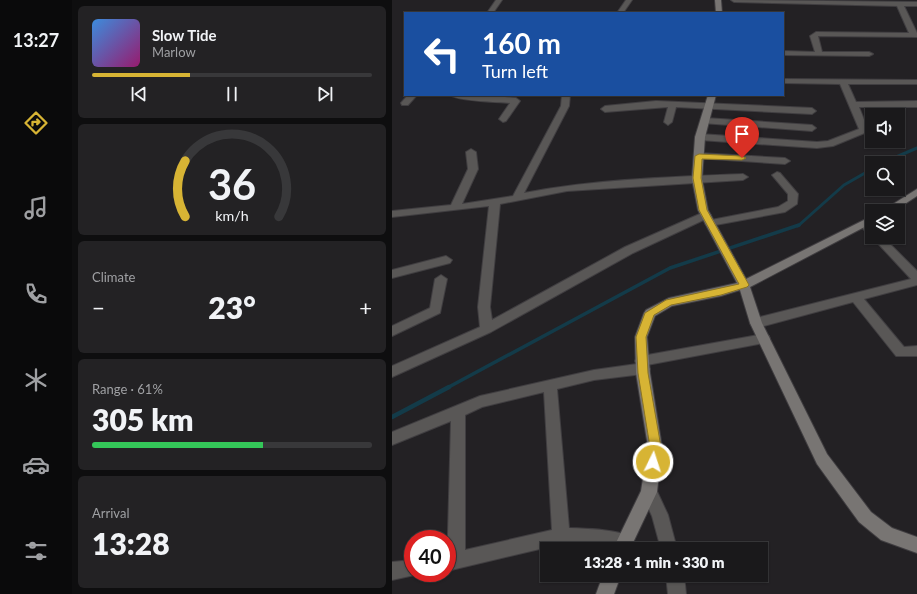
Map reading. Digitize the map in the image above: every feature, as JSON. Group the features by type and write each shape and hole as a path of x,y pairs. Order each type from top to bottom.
{"main road":[{"path":"718,0 719,12"},
{"path":"712,96 700,137 697,178 703,210 744,285 756,323 822,459 865,517 887,534 917,545"},
{"path":"898,204 917,192"},
{"path":"625,542 649,492 656,447 642,365 641,337 650,313 669,302 721,292 744,285 865,227"},
{"path":"605,594 609,582"}],"street":[{"path":"491,12 499,0"},
{"path":"621,12 630,0"},
{"path":"734,0 845,1 917,4"},
{"path":"819,54 814,36 816,34 916,35 900,4"},
{"path":"908,20 917,19"},
{"path":"784,53 869,54"},
{"path":"784,81 917,82"},
{"path":"700,137 817,145 830,144 864,130 843,81"},
{"path":"405,103 412,96"},
{"path":"466,96 516,101 503,119"},
{"path":"517,197 565,106 566,96"},
{"path":"605,109 656,104 673,104 812,111"},
{"path":"668,122 673,104"},
{"path":"853,105 917,104"},
{"path":"705,121 812,128"},
{"path":"455,208 473,169 471,152"},
{"path":"699,156 784,161"},
{"path":"392,372 487,329 629,250 710,223 781,210 793,202 793,194 778,175"},
{"path":"392,214 455,208 496,202 567,188 697,178 743,178"},
{"path":"487,329 484,307 496,202"},
{"path":"756,323 856,297 917,279 884,244"},
{"path":"392,274 446,260"},
{"path":"392,331 436,310 441,279"},
{"path":"856,297 901,352 917,350"},
{"path":"392,439 480,402 594,375 764,339"},
{"path":"550,385 561,536"},
{"path":"453,530 458,412"},
{"path":"649,492 660,515 667,542"},
{"path":"456,562 561,536 603,538 613,542"},
{"path":"392,571 404,569"},
{"path":"676,582 677,594"}],"waterway":[{"path":"898,156 917,148"},
{"path":"798,226 844,185 865,173"},
{"path":"447,388 670,268 799,225"},
{"path":"392,417 449,387"}],"route":[{"path":"653,462 656,447 643,373 641,337 650,313 669,302 721,292 744,285 703,210 697,178 699,156 742,158"}]}
